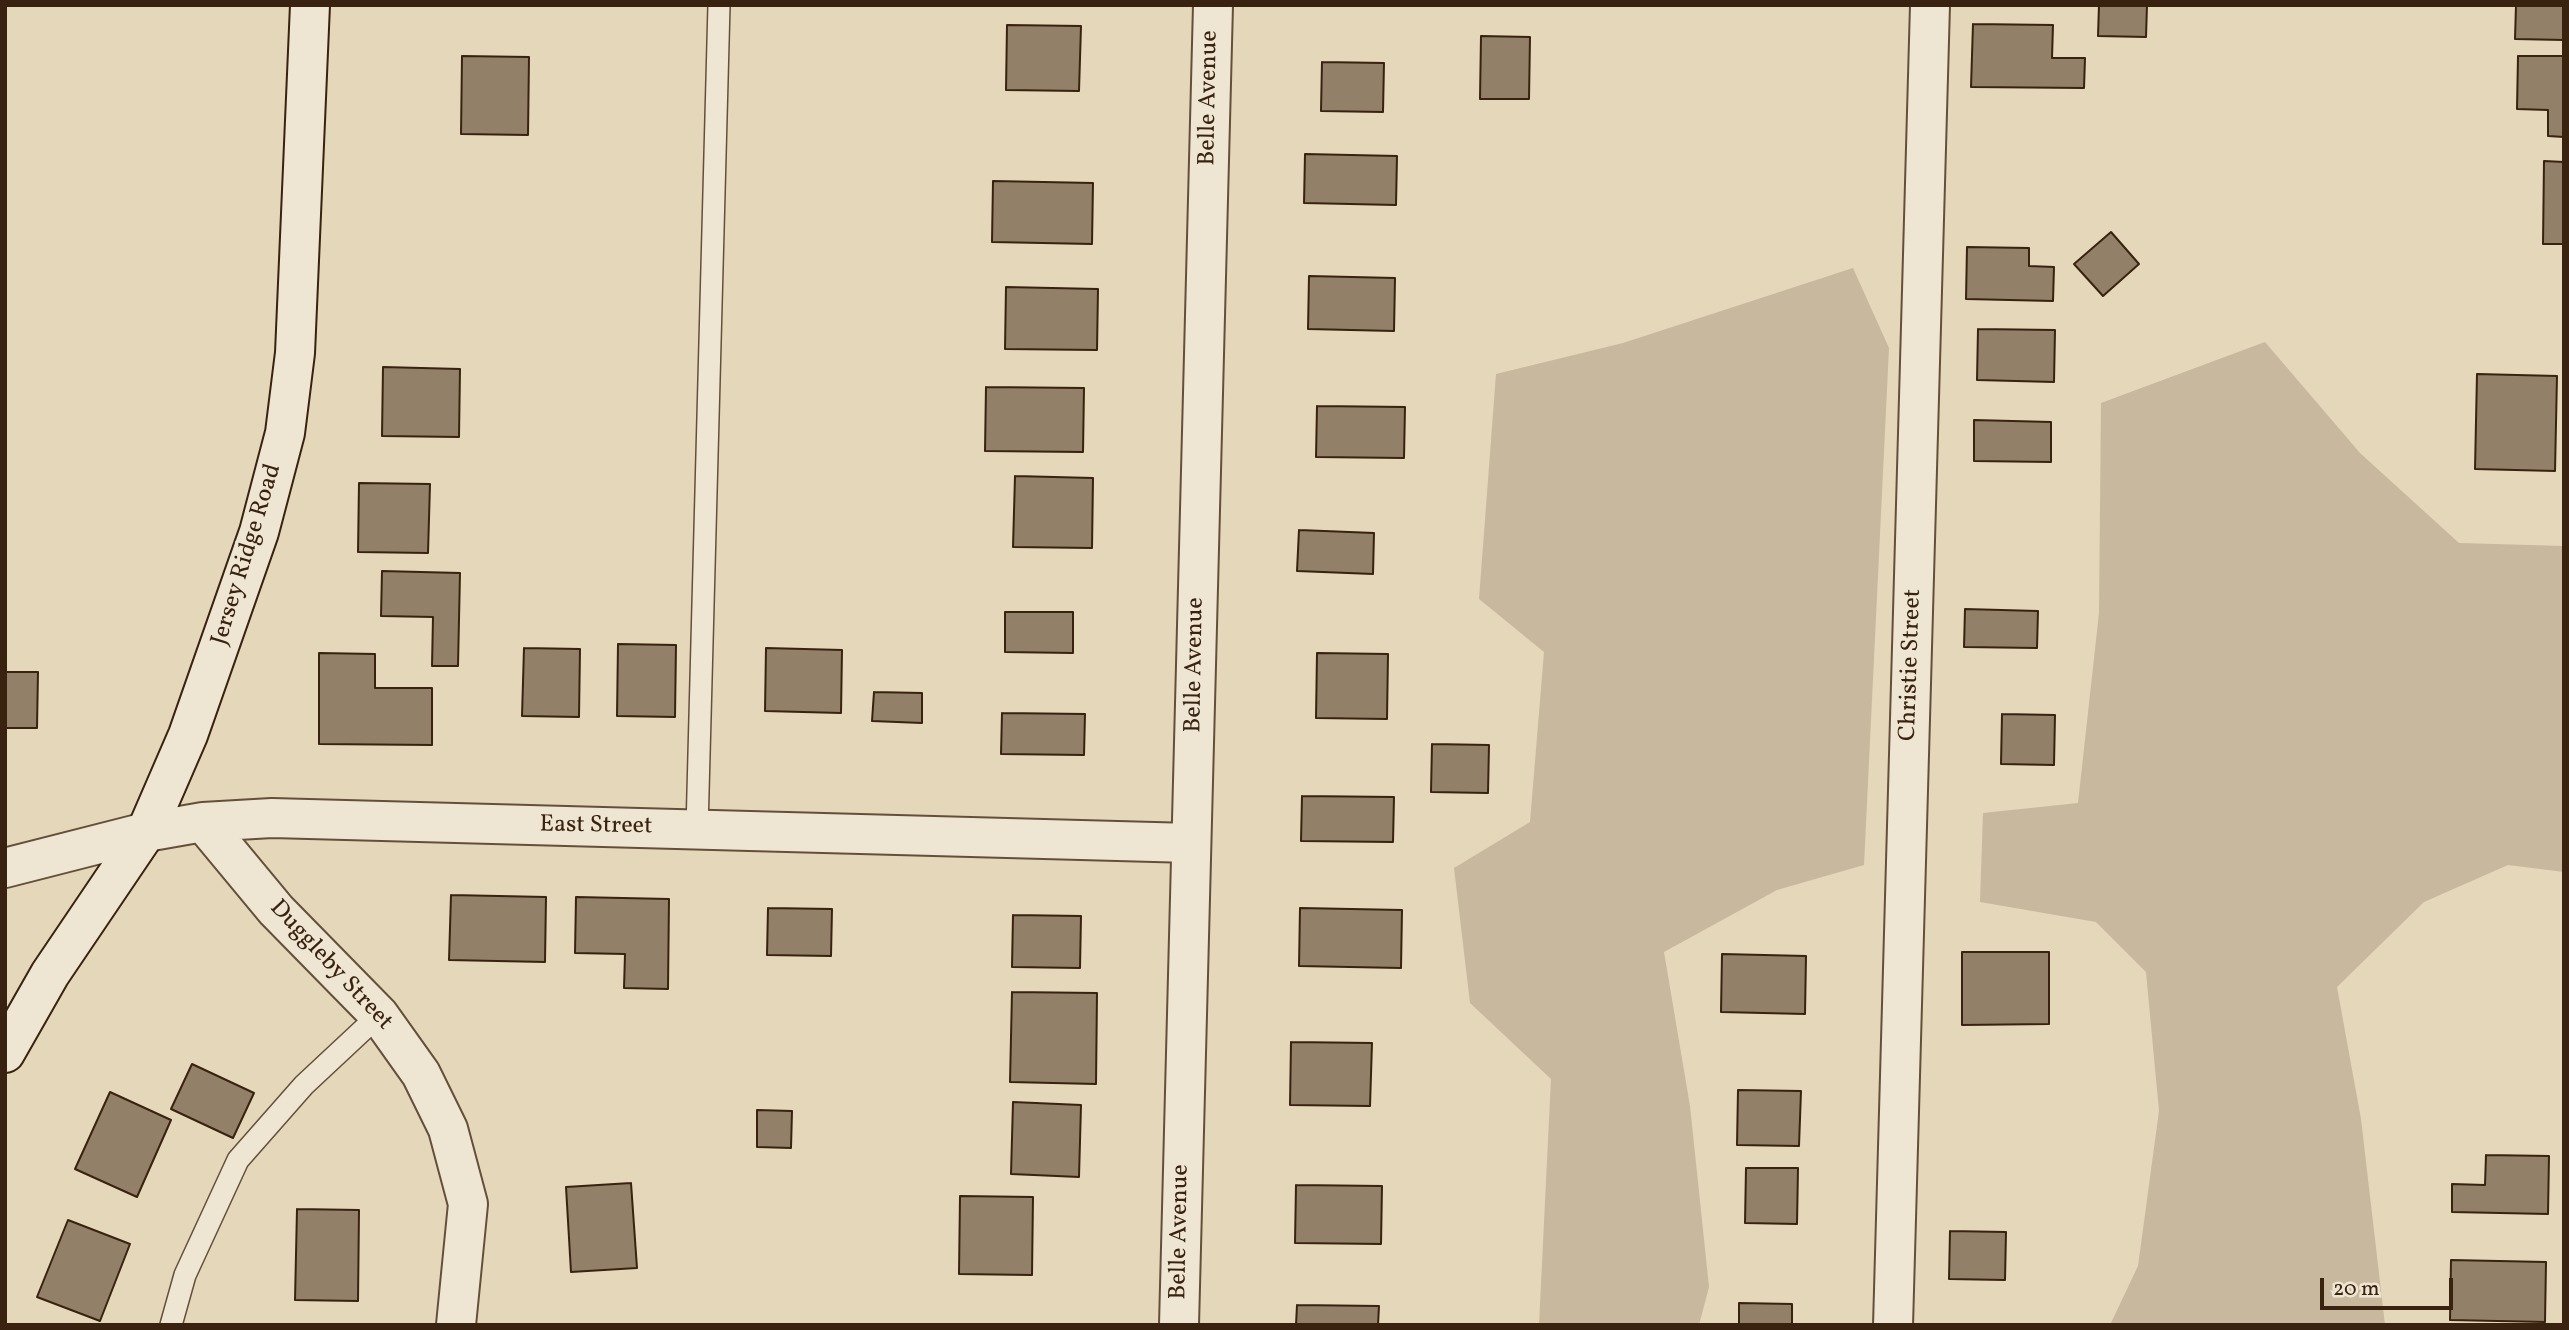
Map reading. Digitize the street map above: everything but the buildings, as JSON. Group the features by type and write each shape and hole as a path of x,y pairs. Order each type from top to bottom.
{"street":[{"name":"Jersey Ridge Road","path":"5,1052 50,974 146,832 188,735 255,545 285,433 295,353 310,5"},
{"name":"Belle Avenue","path":"1179,1325 1213,5"},
{"name":"Christie Street","path":"1894,1325 1930,5"},
{"name":"East Street","path":"5,868 146,832 203,822 272,818 1191,843"},
{"name":"Duggleby Street","path":"203,822 276,910 379,1015 421,1074 448,1129 468,1204 456,1325"}],"lane":[{"path":"697,830 719,5"},
{"path":"171,1325 185,1275 238,1160 304,1085 379,1015"}],"shaded area":[{"path":"1853,268 1889,348 1864,865 1777,890 1664,952 1690,1106 1709,1287 1699,1325 1539,1325 1551,1079 1470,1003 1454,868 1530,822 1544,652 1479,599 1496,374 1623,343"},
{"path":"2265,342 2360,453 2459,543 2564,546 2564,872 2508,865 2424,902 2337,987 2361,1119 2385,1325 2110,1325 2138,1266 2159,1111 2146,972 2096,922 1980,902 1983,813 2078,803 2099,613 2101,403"}]}
